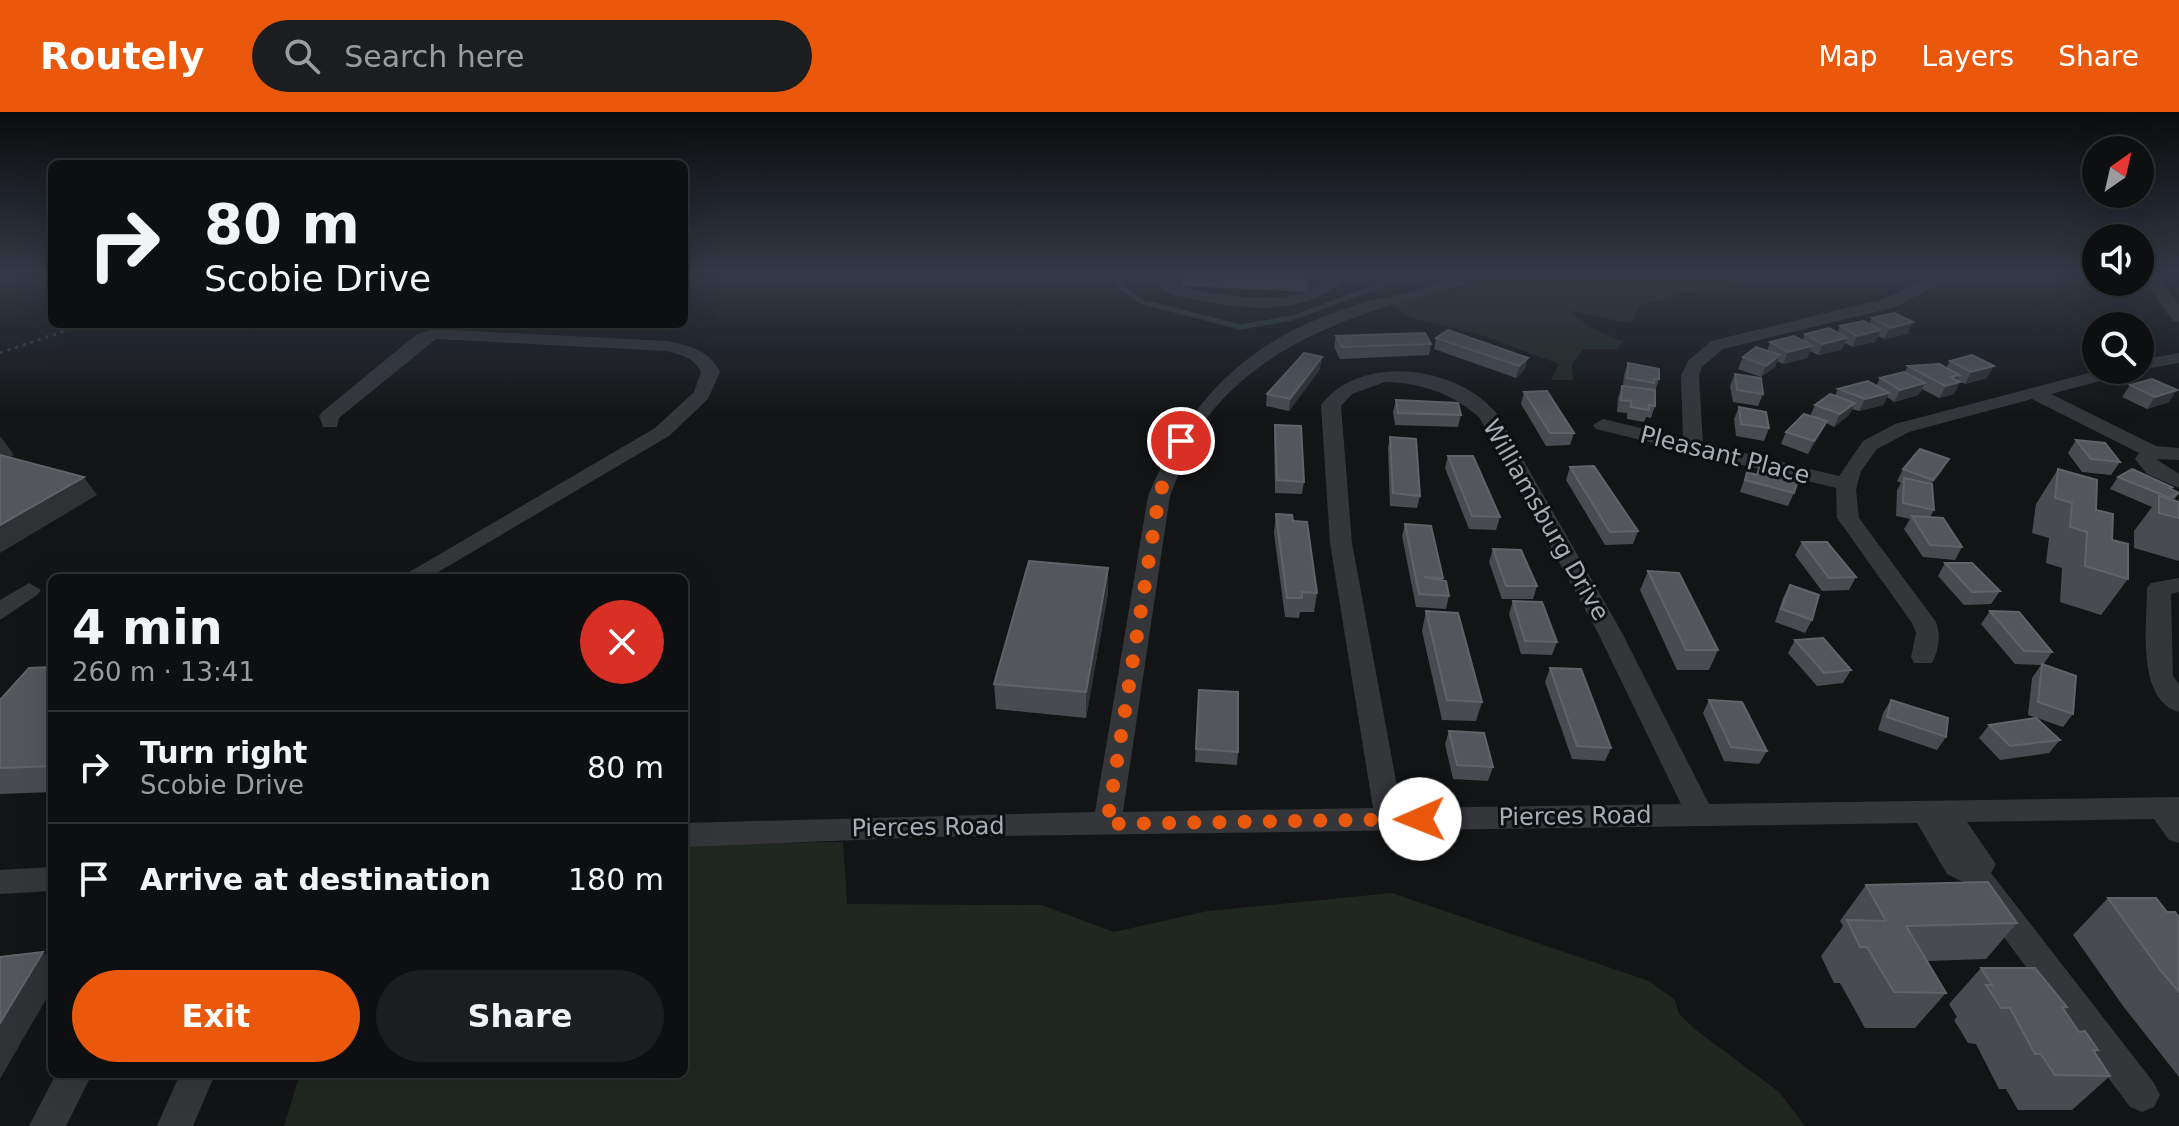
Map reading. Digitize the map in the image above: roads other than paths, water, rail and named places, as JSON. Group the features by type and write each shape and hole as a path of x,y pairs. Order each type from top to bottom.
{"street":[{"path":"1107,824 1159,496 1171,460 1192,422 1241,370 1278,345 1325,322"},
{"path":"1693,447 1690,376 1694,365 1707,350 1734,339 1806,322"},
{"path":"330,423 329,416 423,338 434,334 668,346 694,353 706,360 711,368 709,387 694,405 662,432 418,574"},
{"path":"2154,362 2179,358"},
{"name":"Williamsburg Drive","path":"1389,819 1341,543 1331,405 1354,385 1392,377 1419,379 1461,393 1487,414 1609,631 1700,814"},
{"path":"1923,657 1928,633 1924,622 1848,518 1847,484 1851,471 1870,445 1885,435 2082,380"},
{"path":"2034,393 2152,452 2179,454"},
{"name":"Pleasant Place","path":"1603,425 1847,484"},
{"path":"2152,452 2146,455 2148,465 2179,482"},
{"path":"2179,585 2159,588 2160,677 2179,703"},
{"path":"0,612 29,590"},
{"path":"2170,808 2179,832"},
{"name":"Pierces Road","path":"688,835 933,826 1700,814 1936,814 2170,808"},
{"path":"1936,814 1931,823 1958,865 1974,873 2142,1095"},
{"path":"0,882 48,879"},
{"path":"47,1126 73,1078"},
{"path":"175,1126 196,1078"}],"waterway":[{"path":"1222,322 1241,327 1268,322"}]}
